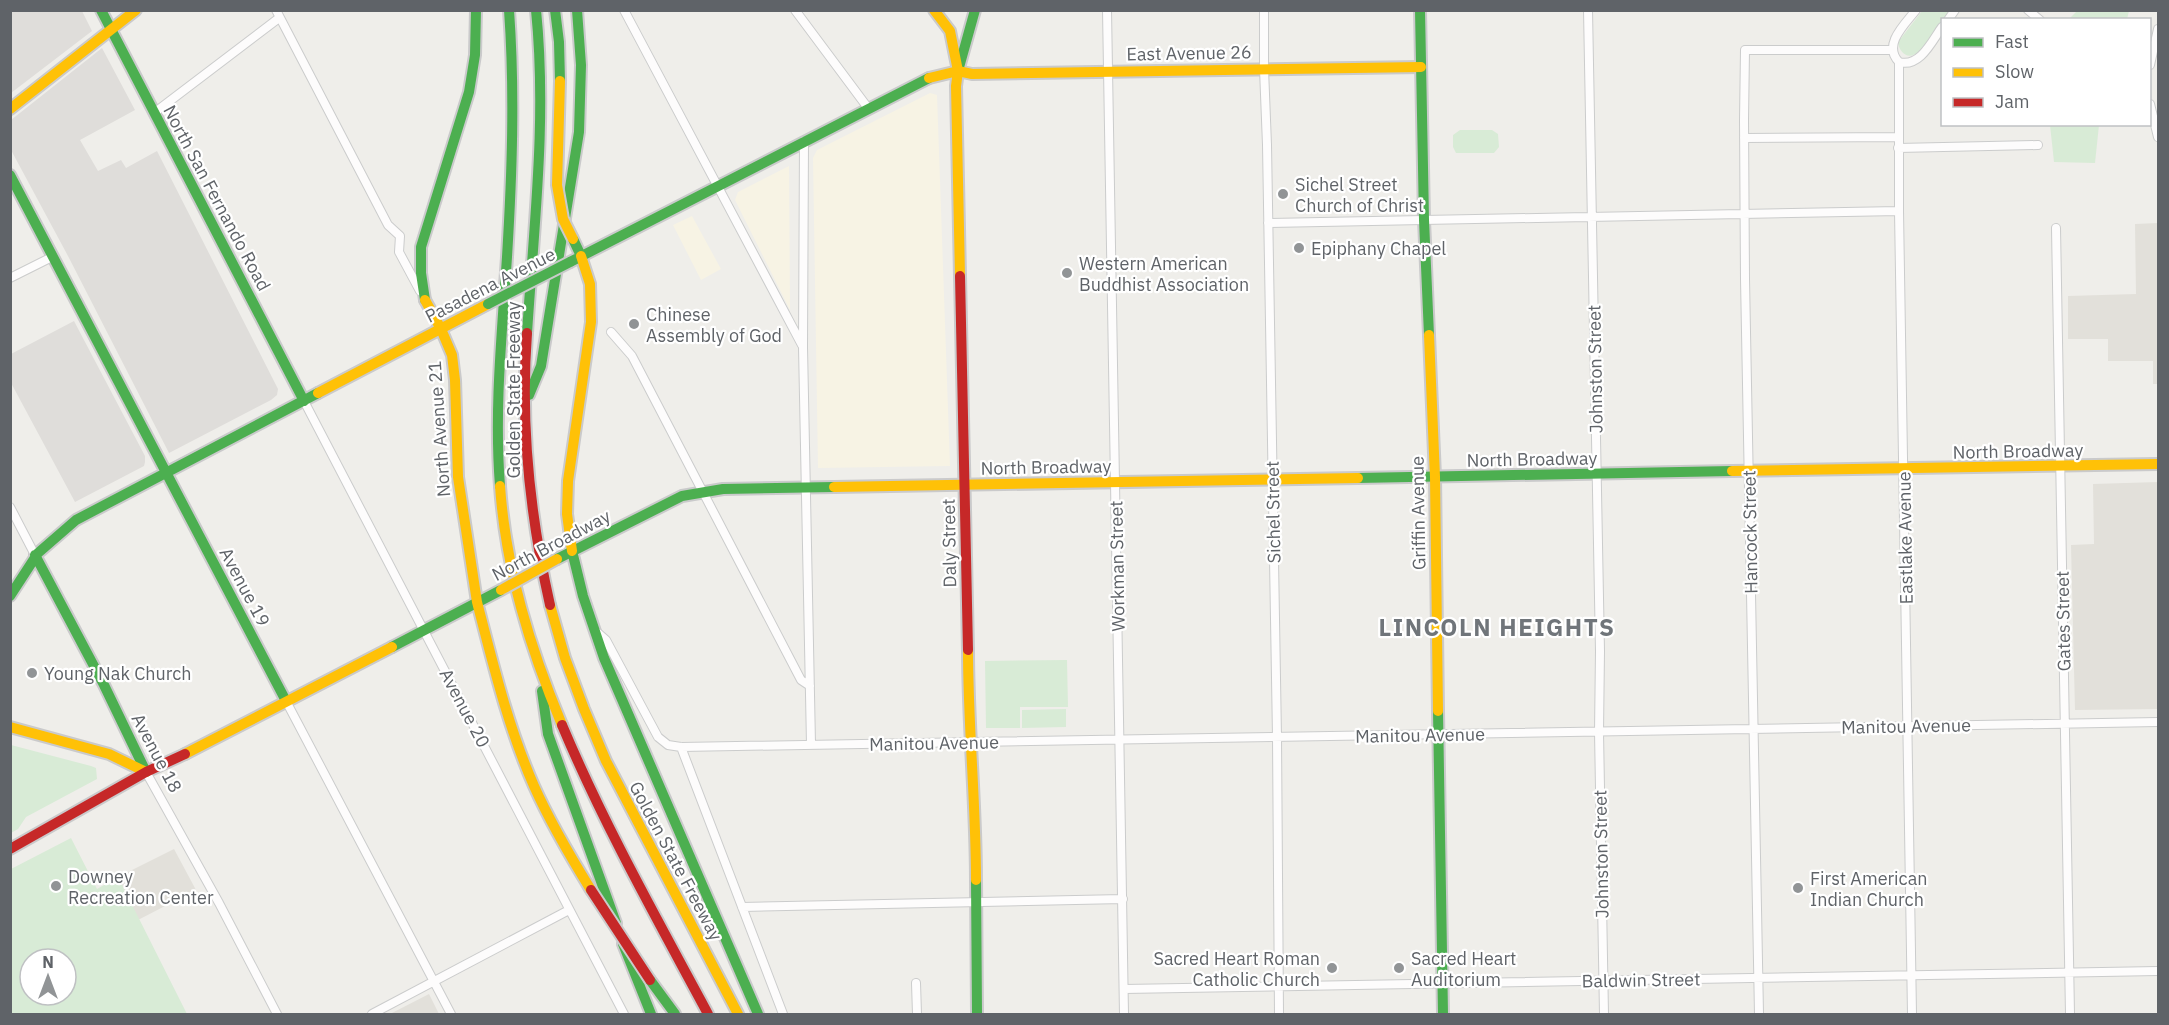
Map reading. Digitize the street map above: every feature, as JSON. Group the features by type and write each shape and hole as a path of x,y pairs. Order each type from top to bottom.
{"main road":[{"name":"North San Fernando Road","path":"101,10 304,401"},
{"path":"10,109 136,10"},
{"path":"425,300 421,273 421,247 469,92 475,55 476,10"},
{"path":"502,10 513,44"},
{"name":"Golden State Freeway","path":"509,10 513,44 513,133 497,414 505,532 514,586 539,671 594,800 708,1014"},
{"name":"Golden State Freeway","path":"536,10 541,73 541,145 526,342 525,405 525,450 535,542 549,607 586,719 738,1014"},
{"path":"555,10 560,81 557,185 563,219 581,256 590,284 591,322 568,481 567,514 572,551 583,596 609,669 759,1014"},
{"path":"525,405 541,366 579,132 581,65 577,10"},
{"path":"934,10 950,31 958,71"},
{"path":"958,71 975,10"},
{"name":"Griffin Avenue","path":"1420,10 1424,220 1435,477 1443,1014"},
{"name":"East Avenue 26","path":"958,71 971,74 1421,67"},
{"name":"Pasadena Avenue","path":"10,596 35,555 76,520 441,328 868,108 929,78 958,71"},
{"name":"Daly Street","path":"958,71 956,86 969,743 976,822 977,1014"},
{"name":"Avenue 19","path":"10,175 286,701"},
{"name":"North Avenue 21","path":"425,300 441,328 452,355 458,477 477,602 504,700 527,770 565,848 650,980 675,1014"},
{"name":"North Broadway","path":"10,849 146,772 501,590 572,551 682,496 701,492 723,489 2158,464"},
{"name":"Avenue 18","path":"35,555 104,685 146,772"},
{"path":"539,671 548,734 651,1014"},
{"path":"10,727 109,754 146,772"}],"street":[{"path":"624,10 803,347"},
{"path":"795,10 868,108"},
{"name":"Workman Street","path":"1107,10 1124,1014"},
{"name":"Sichel Street","path":"1264,10 1278,737 1279,1014"},
{"name":"Johnston Street","path":"1588,10 1604,1014"},
{"path":"1893,50 1895,36 1916,10"},
{"name":"North Avenue 21","path":"278,14 388,225 400,236 399,252 425,300"},
{"path":"154,113 278,14"},
{"path":"1899,62 1905,64 1918,59 1941,28"},
{"path":"2151,60 2158,29"},
{"name":"Hancock Street","path":"1759,1014 1744,214 1745,50 1893,50"},
{"name":"Eastlake Avenue","path":"1893,50 1894,57 1899,62 1898,148 1912,1014"},
{"path":"2151,108 2158,137"},
{"path":"1744,138 1898,137"},
{"path":"804,141 803,347 811,744"},
{"path":"1898,148 2038,145"},
{"path":"1268,223 1899,211"},
{"name":"Gates Street","path":"2056,228 2070,1014"},
{"path":"10,278 52,257"},
{"path":"611,332 632,356 801,680 810,686"},
{"name":"Avenue 20","path":"304,401 624,1014"},
{"name":"Avenue 18","path":"10,507 35,555"},
{"path":"595,631 606,640 658,737 668,745 681,747 783,1014"},
{"name":"Avenue 19","path":"286,701 451,1014"},
{"name":"Manitou Avenue","path":"681,747 2158,723"},
{"name":"Avenue 18","path":"146,772 219,903 277,1014"},
{"path":"741,907 1123,899"},
{"path":"372,1014 569,910"},
{"name":"Baldwin Street","path":"1124,989 2158,971"},
{"path":"916,983 916,1014"}],"shaded area":[{"path":"11,10 82,11 92,31 11,93"},
{"path":"102,48 135,110 80,140 98,171 121,160 126,168 157,151 278,389 277,395 271,400 169,453 11,150 11,120"},
{"path":"930,93 937,95 950,466 818,468 813,158 817,150"},
{"path":"789,166 790,310 735,200 738,192"},
{"path":"692,216 721,269 701,280 673,225"},
{"path":"2158,223 2158,384 2153,384 2153,361 2108,361 2108,339 2068,339 2068,296 2136,294 2135,224"},
{"path":"74,321 145,456 144,466 75,502 10,381 11,354"},
{"path":"2158,482 2158,709 2075,710 2071,545 2094,544 2093,484"},
{"path":"174,849 196,890 138,920 118,877"},
{"path":"429,994 439,1014 390,1014"}],"green space":[{"path":"2078,10 2129,10 2127,18 2070,18"},
{"path":"1922,11 1950,11 1945,18 1941,18 1941,24 1931,38 1914,55 1902,52 1898,42"},
{"path":"2050,126 2099,126 2095,163 2054,162"},
{"path":"1460,130 1492,130 1498,134 1499,147 1494,153 1456,153 1453,147 1453,135"},
{"path":"1067,660 1068,707 1020,707 1020,728 986,728 985,661"},
{"path":"1066,709 1066,727 1022,728 1022,710"},
{"path":"11,745 91,766 96,768 97,779 26,817 18,829 11,833"},
{"name":"Downey Recreation Center","path":"71,838 97,889 118,877 187,1014 11,1014 11,869"}],"traffic: fast":[{"path":"101,10 304,401"},
{"path":"425,300 421,273 421,247 469,92 475,55 476,10"},
{"path":"500,486 498,400 509,226 512,134 509,10"},
{"path":"527,333 540,131 536,10"},
{"path":"555,10 560,81"},
{"path":"529,395 541,366 579,132 581,65 577,10"},
{"path":"958,71 975,10"},
{"path":"1420,10 1424,220 1429,335"},
{"path":"570,262 929,78"},
{"path":"10,175 286,701"},
{"path":"573,239 581,256"},
{"path":"488,304 570,262"},
{"path":"10,596 38,553 76,520 318,393"},
{"path":"1358,478 1732,471"},
{"path":"557,559 682,496 723,489 834,487"},
{"path":"572,551 583,596 604,658 758,1014"},
{"path":"35,555 104,685 146,772"},
{"path":"392,647 501,590"},
{"path":"542,691 548,734 616,923"},
{"path":"1438,711 1443,1014"},
{"path":"976,880 977,1014"},
{"path":"623,944 651,1014"},
{"path":"650,980 675,1014"}],"traffic: slow":[{"path":"10,109 136,10"},
{"path":"934,10 950,31 958,71 956,86 960,276"},
{"path":"929,78 958,71 972,74 1421,67"},
{"path":"560,81 557,185 563,219 573,239"},
{"path":"572,551 567,514 568,481 591,322 590,284 581,256"},
{"path":"425,300 452,355 458,477 477,602"},
{"path":"318,393 488,304"},
{"path":"1429,335 1435,477 1438,711"},
{"path":"1732,471 2158,464"},
{"path":"834,487 1358,478"},
{"path":"500,486 508,548 521,608 562,725"},
{"path":"501,590 557,559"},
{"path":"477,602 502,695 525,764 554,826 591,890"},
{"path":"550,605 565,658 606,761 738,1014"},
{"path":"185,754 392,647"},
{"path":"968,650 976,880"},
{"path":"10,727 109,754 146,772"}],"traffic: jam":[{"path":"960,276 968,650"},
{"path":"527,333 525,402 528,470 537,538 550,605"},
{"path":"562,725 613,835 708,1014"},
{"path":"10,849 146,772 185,754"},
{"path":"591,890 650,980"}],"place":[{"name":"Sichel Street Church of Christ","path":"1283,194"},
{"name":"Epiphany Chapel","path":"1299,248"},
{"name":"Western American Buddhist Association","path":"1067,273"},
{"name":"Chinese Assembly of God","path":"634,324"},
{"name":"Young Nak Church","path":"32,673"},
{"name":"Downey Recreation Center","path":"56,886"},
{"name":"First American Indian Church","path":"1798,888"},
{"name":"Sacred Heart Roman Catholic Church","path":"1332,968"},
{"name":"Sacred Heart Auditorium","path":"1399,968"}],"district":[{"name":"LINCOLN HEIGHTS","path":"1497,627"}]}
